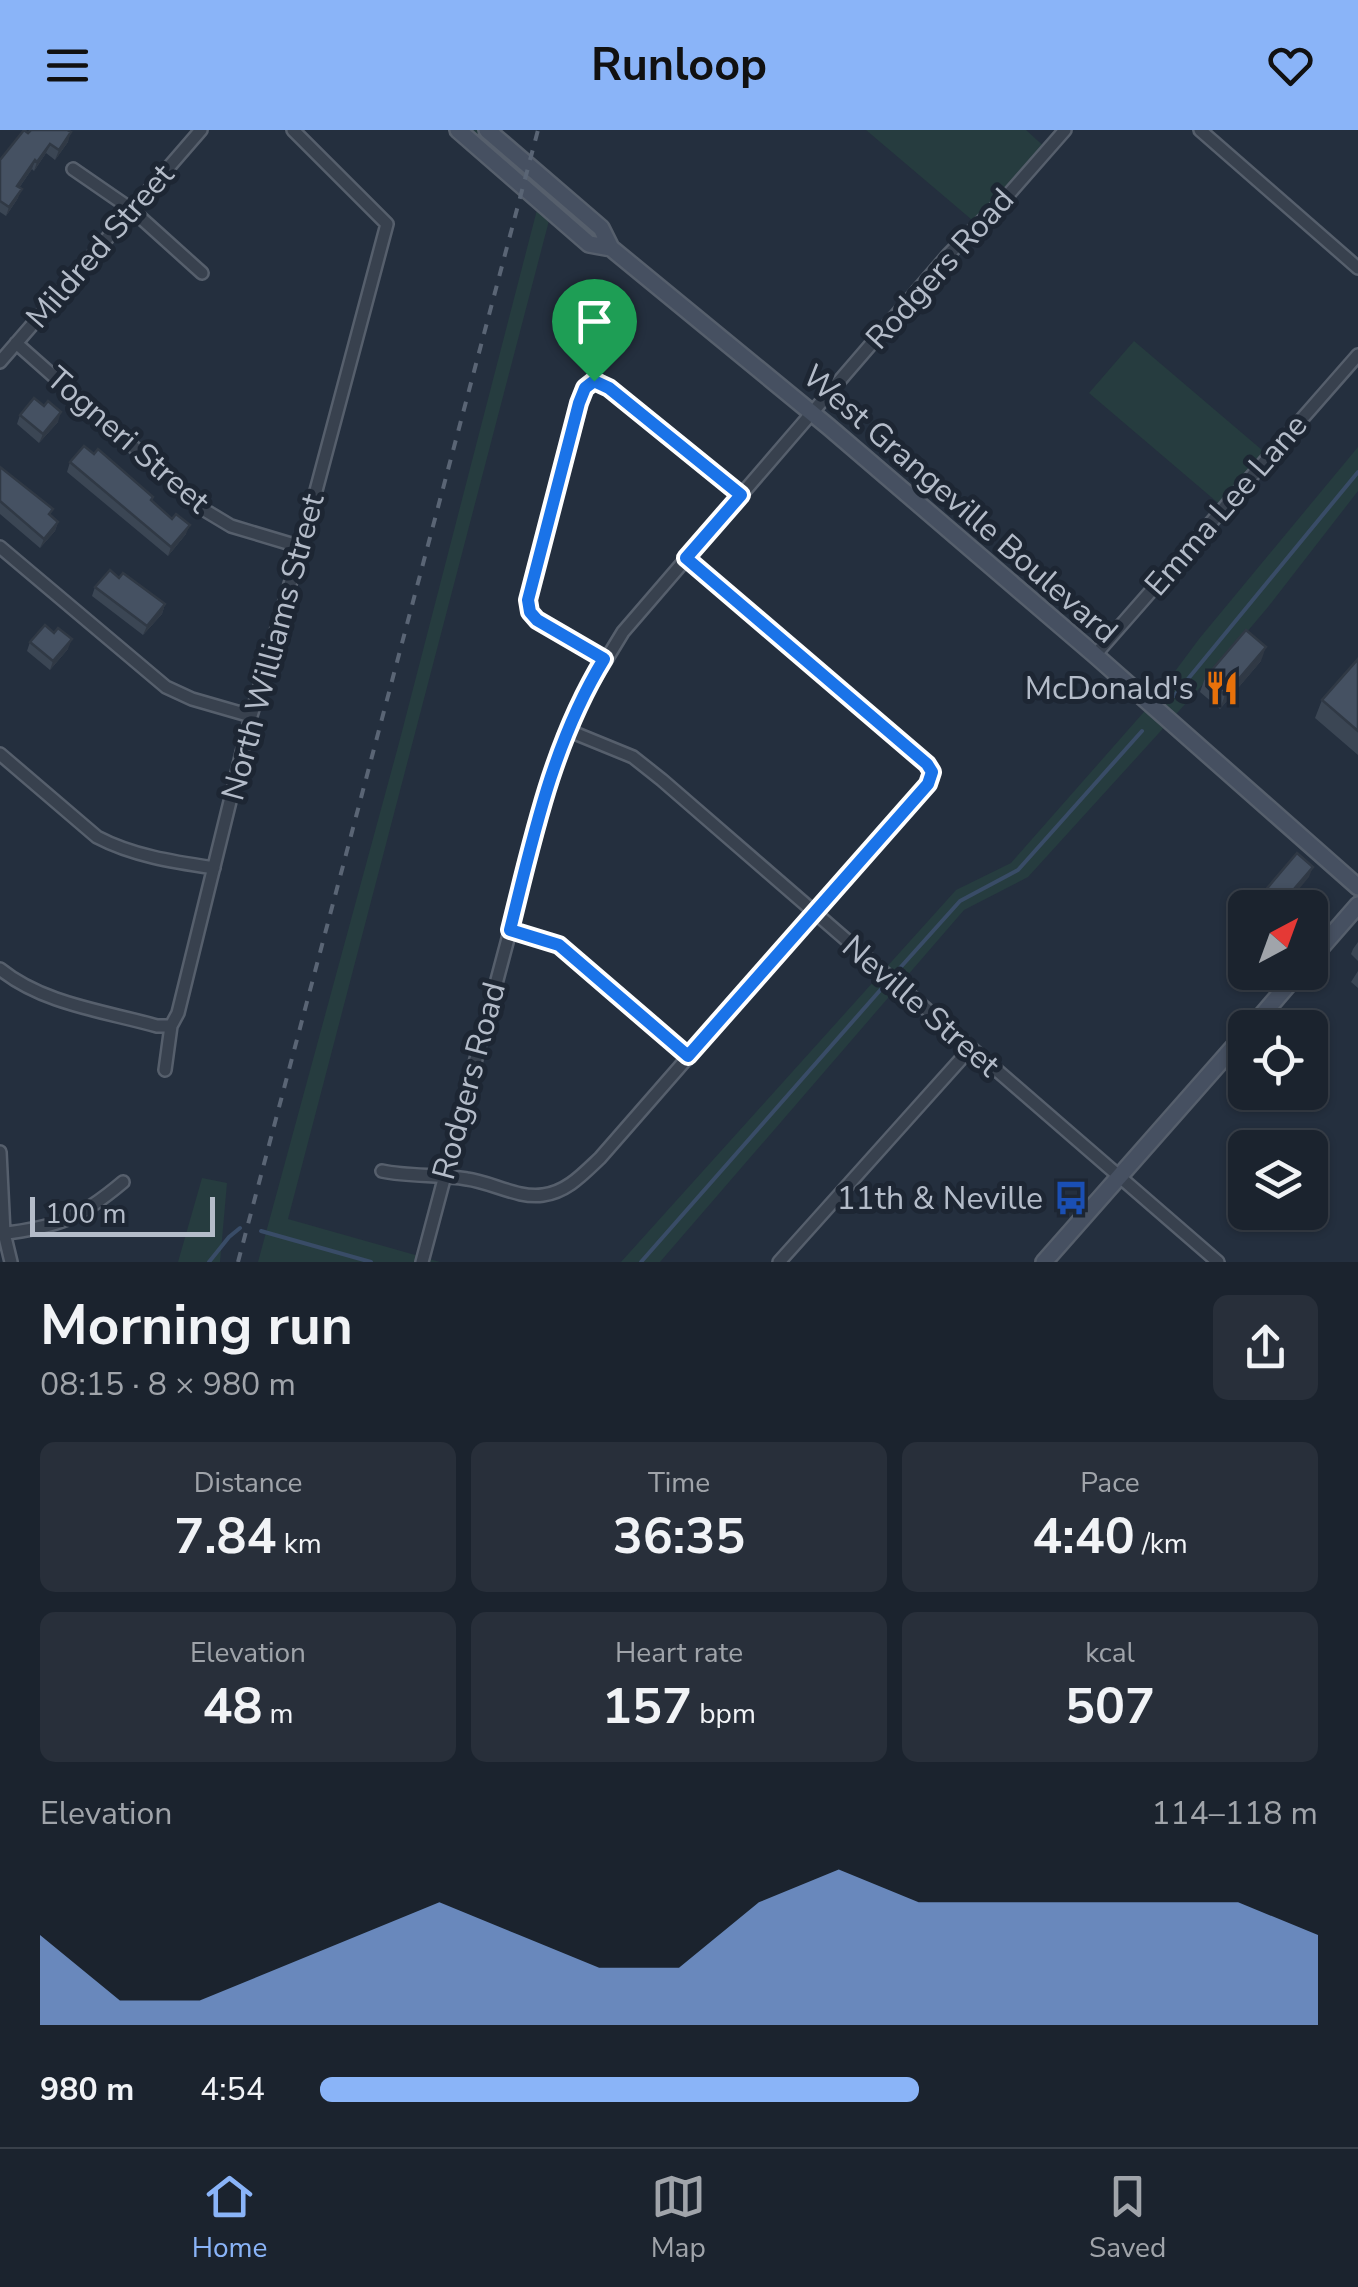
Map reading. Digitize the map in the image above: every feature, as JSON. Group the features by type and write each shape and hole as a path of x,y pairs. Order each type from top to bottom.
{"main road":[{"name":"West Grangeville Boulevard","path":"458,130 590,244 611,248"},
{"name":"West Grangeville Boulevard","path":"487,130 600,228 611,248 812,413 1095,655 1358,887"},
{"path":"1328,939 1358,905"},
{"path":"1266,1010 1284,990"},
{"path":"1044,1262 1228,1053"}],"street":[{"name":"Mildred Street","path":"0,362 200,130"},
{"name":"North Williams Street","path":"166,1070 170,1026 178,1013 251,716 301,547 387,224 293,130"},
{"name":"Rodgers Road","path":"422,1259 551,777 567,730 604,659 686,558 948,255 1065,130"},
{"path":"1200,130 1358,268"},
{"path":"73,168 131,208 202,273"},
{"name":"Togneri Street","path":"16,344 206,511 231,526 301,547"},
{"name":"Emma Lee Lane","path":"1095,655 1358,355"},
{"path":"604,659 537,620 530,612 528,600 585,388 599,381 741,495"},
{"path":"0,547 166,688 251,716"},
{"path":"382,1171 472,1179 534,1196 556,1192 579,1178 928,784 932,772 927,764 686,558"},
{"name":"Neville Street","path":"567,730 633,758 1218,1262"},
{"path":"0,754 98,837 147,855 214,868"},
{"path":"510,930 559,945 688,1056"},
{"path":"0,970 20,986 47,996 157,1026 170,1026"},
{"path":"779,1262 970,1049"},
{"path":"0,1152 2,1234 10,1262"},
{"path":"2,1234 36,1230 72,1219 123,1182"}],"green space":[{"path":"458,130 487,130 601,228 611,248 551,213 288,1219 440,1262 258,1262 399,743 539,202"},
{"path":"866,130 1026,130 1048,150 978,225"},
{"path":"1134,341 1269,456 1224,508 1089,393"},
{"path":"1358,447 1358,491 1198,690 1028,877 964,910 660,1262 621,1262 956,890 1011,863 1150,705 1199,639"},
{"path":"202,1178 227,1183 220,1262 178,1262"}],"building":[{"path":"24,130 71,132 59,150 50,144 35,160 17,186 22,189 9,207 0,201 0,160"},
{"path":"34,398 44,406 48,401 61,412 43,434 20,415"},
{"path":"84,446 94,454 98,449 172,519 176,514 190,525 171,547 70,462"},
{"path":"0,467 53,509 49,514 58,522 44,539 0,501"},
{"path":"110,570 119,578 123,573 165,604 147,626 95,587"},
{"path":"45,625 54,633 58,628 72,639 53,661 30,642"},
{"path":"1246,630 1266,647 1225,695 1205,678"},
{"path":"1358,659 1358,731 1322,700"},
{"path":"1297,853 1313,867 1293,890 1266,890"}],"waterway":[{"path":"1174,696 1358,472"},
{"path":"899,969 960,901 1018,870 1142,731"},
{"path":"641,1262 883,987"},
{"path":"209,1262 240,1228"},
{"path":"261,1231 371,1262"}],"railway":[{"path":"238,1262 538,130"}],"place":[{"name":"McDonald's","path":"1222,688"},
{"name":"11th & Neville","path":"1071,1198"}],"route":[{"path":"594,381 609,388 741,495 686,558 932,772 928,784 688,1056 559,945 510,930 559,753 578,706 604,659 533,618 528,600 579,403 585,388 594,381"}]}
